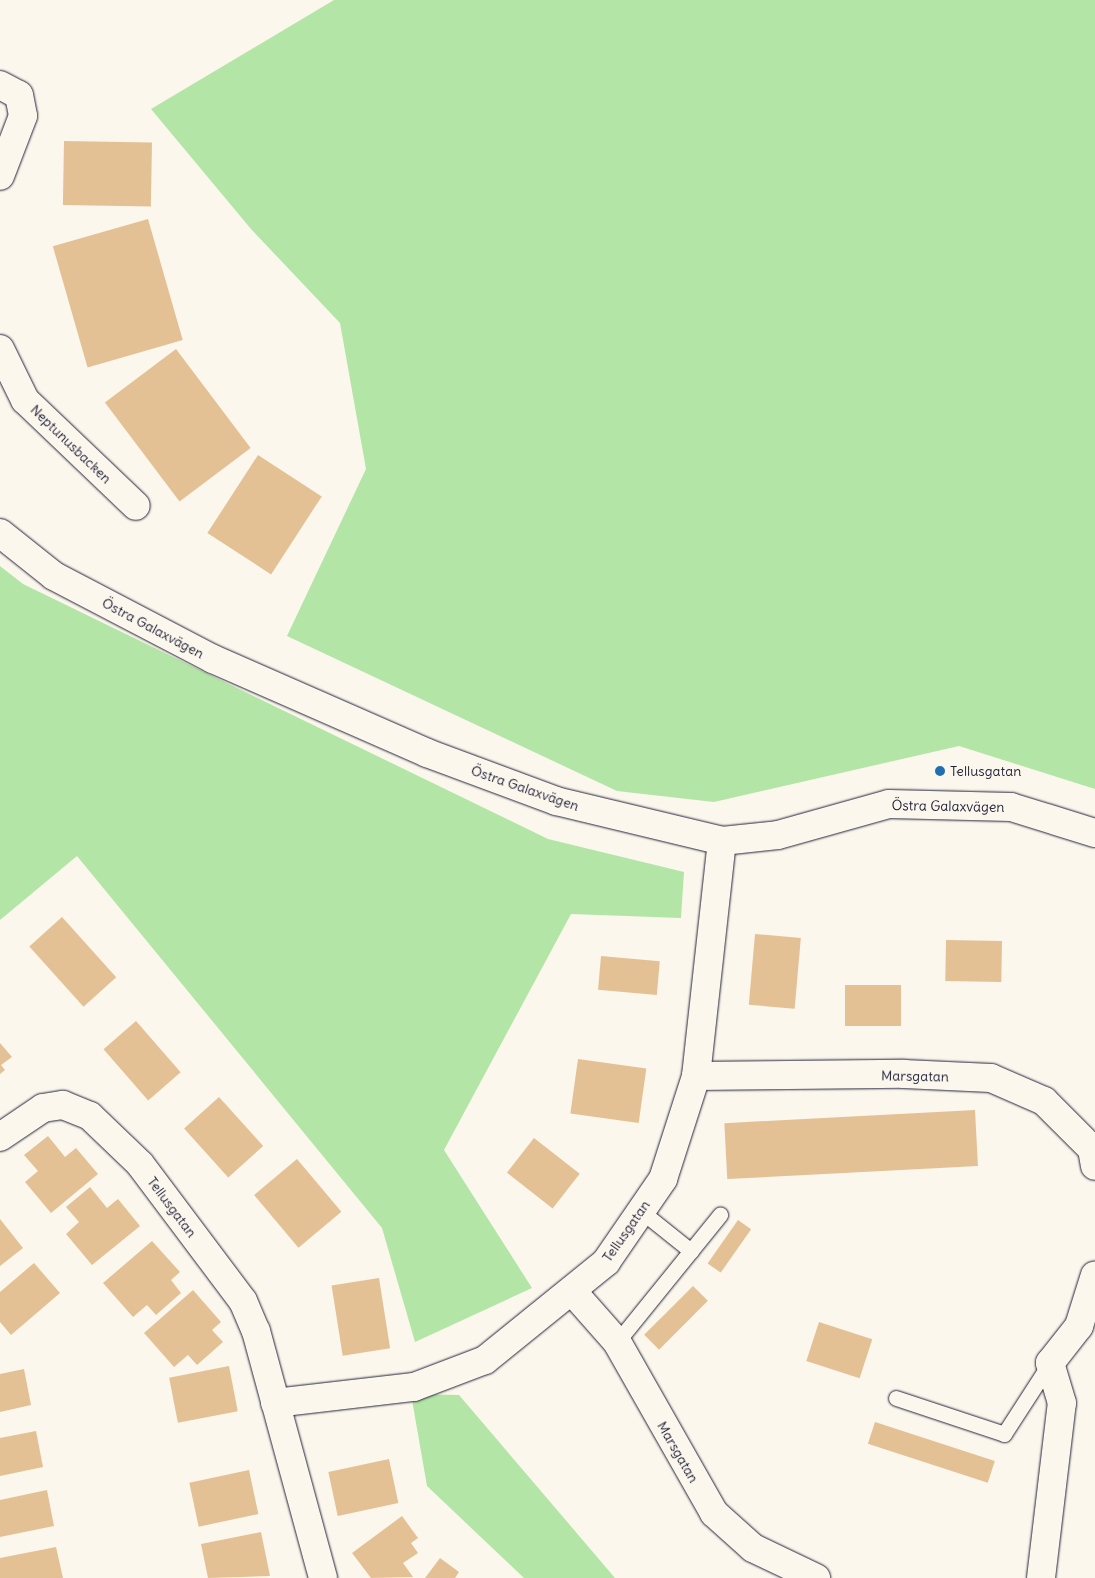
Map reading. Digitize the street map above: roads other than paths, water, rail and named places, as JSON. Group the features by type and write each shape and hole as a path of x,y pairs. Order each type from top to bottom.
{"street":[{"path":"0,86 19,95 23,116 0,176"},
{"name":"Neptunusbacken","path":"0,350 25,400 136,506"},
{"name":"Östra Galaxvägen","path":"0,533 54,576 213,659 427,753 556,801 722,841 778,835 889,804 1011,808 1095,834"},
{"name":"Tellusgatan","path":"275,1403 414,1387 485,1360 606,1262 663,1179 696,1076 722,841"},
{"name":"Marsgatan","path":"696,1076 904,1074 991,1078 1044,1101 1092,1149 1095,1166"},
{"name":"Tellusgatan","path":"0,1138 42,1108 64,1105 90,1116 140,1164 243,1301 256,1331 323,1578"},
{"path":"1041,1578 1062,1403 1050,1363 1079,1326 1095,1275"},
{"name":"Marsgatan","path":"572,1291 617,1342 714,1513 753,1548 816,1578"}],"lane":[{"path":"641,1211 690,1251"},
{"path":"617,1342 720,1215"},
{"path":"896,1398 1004,1434 1050,1363"}],"place":[{"name":"Tellusgatan","path":"940,771"}]}
